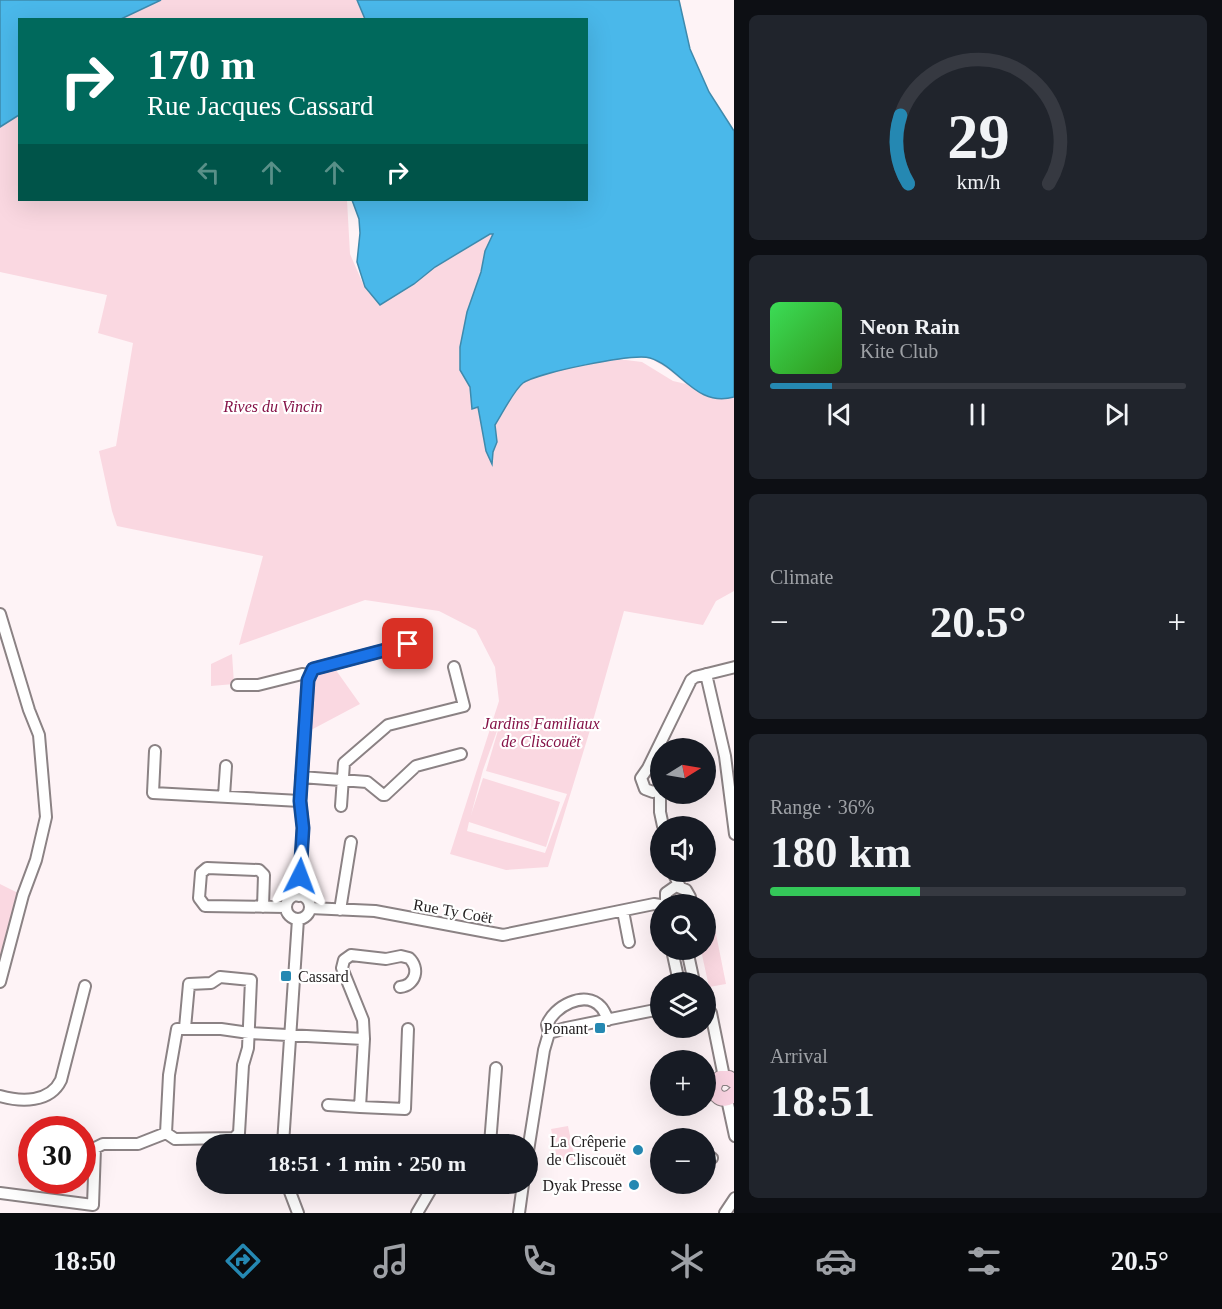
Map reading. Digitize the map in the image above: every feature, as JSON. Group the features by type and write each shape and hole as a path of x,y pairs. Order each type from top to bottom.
{"street":[{"path":"0,614 28,710 39,735 46,818 0,982"},
{"path":"299,896 303,828 300,801 301,777 310,675 313,669 408,644"},
{"path":"340,806 344,763 388,725 464,706 454,667"},
{"path":"663,738 691,680 734,667"},
{"path":"237,685 258,685 302,674 310,675"},
{"path":"706,674 725,756 734,826"},
{"path":"155,751 153,793 300,801"},
{"path":"301,777 367,782 385,795 416,766 461,754"},
{"path":"224,796 226,766"},
{"path":"650,771 642,774 642,782 650,787"},
{"path":"340,910 351,842"},
{"path":"263,907 264,875 259,870 207,868 201,873 199,898 205,906 263,907 286,907"},
{"path":"675,882 676,887"},
{"path":"666,894 676,887"},
{"path":"676,887 689,894"},
{"path":"299,896 307,900 310,908 306,916 298,919 288,914 286,907 290,898 299,896"},
{"name":"Rue Ty Coët","path":"310,908 375,911 503,935 650,905"},
{"path":"623,911 629,942"},
{"path":"285,1134 298,919"},
{"path":"360,1107 363,1020 342,968 344,960 351,955 387,959 408,957 415,967 414,978 409,985 400,987"},
{"path":"166,1133 175,1139 237,1137 243,1065 248,1048 251,982 248,979 220,977 211,982 189,984 185,1028"},
{"path":"0,1096 19,1101 47,1095 55,1090 61,1080 85,986"},
{"path":"531,1134 544,1050 549,1033 547,1025 551,1016 564,1005 586,1000 601,1005 608,1020"},
{"path":"549,1033 650,1011"},
{"path":"166,1133 169,1075 177,1029 221,1029 249,1033 364,1039"},
{"path":"328,1105 405,1109 408,1029"},
{"path":"716,1029 732,1080 717,1080 714,1089 717,1096 731,1096 734,1126"},
{"path":"491,1134 496,1068"},
{"path":"0,1193 93,1205 94,1152 98,1146 138,1144 166,1133"},
{"path":"291,1194 298,1213"},
{"path":"417,1213 428,1194"},
{"path":"519,1213 522,1194"},
{"path":"725,1213 734,1200"}],"green space":[{"name":"Rives du Vincin","path":"0,0 440,0 448,18 18,18 18,201 347,201 350,254 364,286 357,262 359,219 352,201 519,201 734,360 734,591 716,601 703,625 624,611 548,867 506,870 450,854 499,701 495,667 476,630 439,611 365,600 239,645 263,556 117,526 99,451 116,446 133,343 98,333 107,295 0,272","holes":["634,356 650,358 668,369 686,384 673,381 642,362 618,359","502,717 486,771 567,794 545,853 467,831 469,822 546,847 560,802 483,778 471,815 483,770"]},
{"path":"232,654 234,684 211,686 211,664"},
{"path":"333,666 360,704 311,730 312,675"},
{"path":"0,884 18,893 0,960"},
{"path":"716,934 726,984 716,986 716,972 706,972 703,960 716,960"},
{"path":"568,1126 575,1160 558,1163 551,1129"}],"water":[{"path":"0,0 161,0 123,18 18,18 18,116 0,127"},
{"path":"357,0 679,0 690,49 709,92 734,131 734,397 721,399 709,397 661,363 650,358 625,358 546,374 523,383 508,402 495,425 497,442 492,464 486,451 478,407 472,409 470,387 460,370 460,347 467,312 481,272 485,251 493,234 435,267 414,284 380,305 365,287 357,262 359,219 352,201 588,201 588,18 365,18"}],"place":[{"name":"Cassard","path":"286,976"},
{"name":"Ponant","path":"600,1028"},
{"name":"La Crêperie de Cliscouët","path":"638,1150"},
{"name":"Dyak Presse","path":"634,1185"}],"route":[{"path":"300,876 303,828 300,801 301,777 308,680 313,669 408,644"}],"park label":[{"name":"Jardins Familiaux de Cliscouët","path":"541,732"}]}
